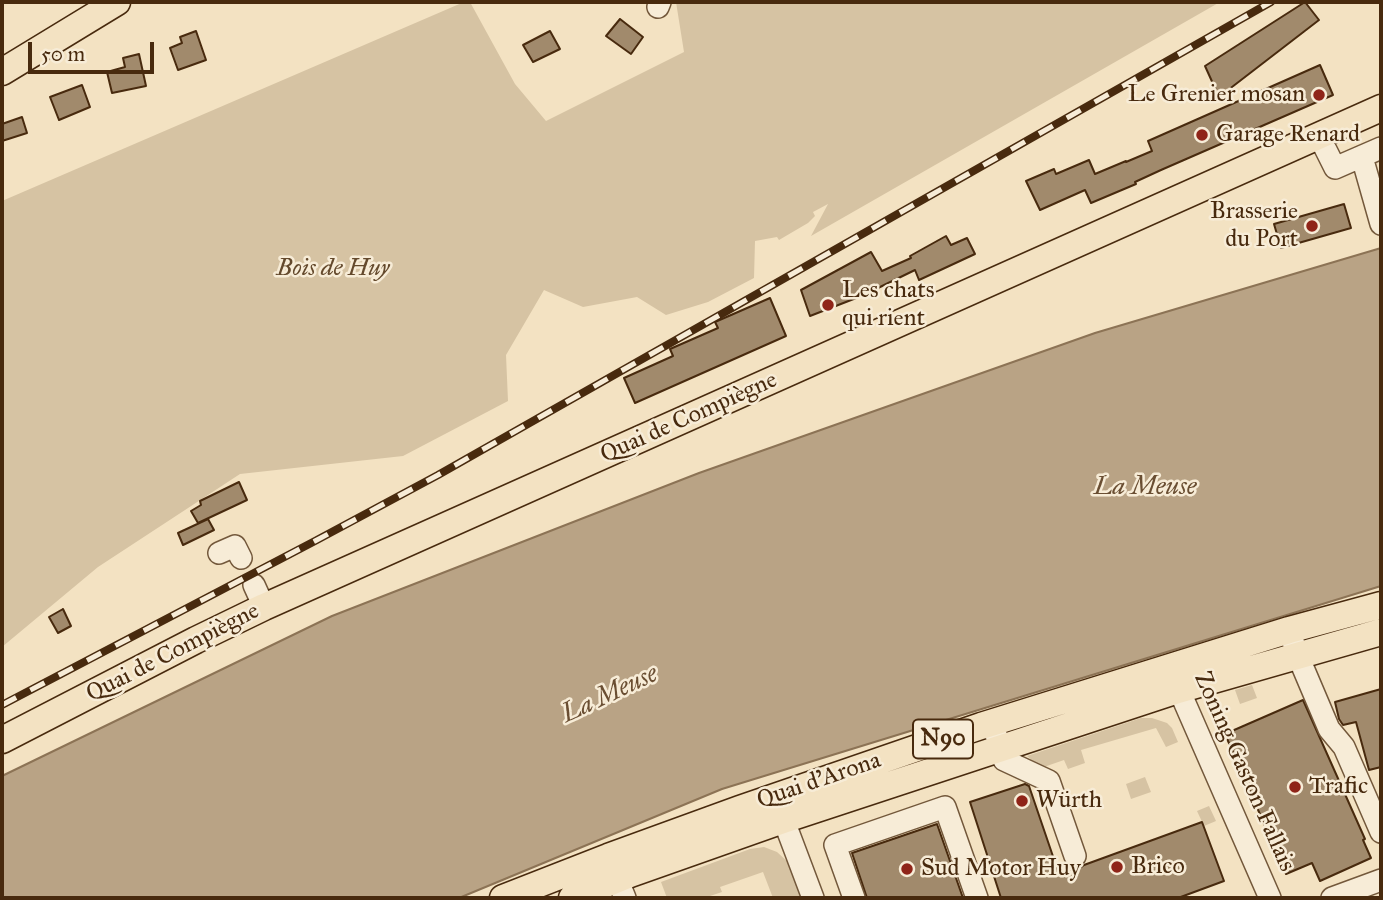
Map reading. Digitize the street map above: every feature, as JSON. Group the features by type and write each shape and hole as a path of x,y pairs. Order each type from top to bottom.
{"main road":[{"path":"2,72 117,2"},
{"name":"Quai de Compiègne","path":"2,740 196,640 259,596 1381,108"},
{"name":"Quai d'Arona","path":"779,808 1001,748 1289,630 1381,605"},
{"name":"Quai d'Arona","path":"572,898 779,808 992,722 1174,678 1298,656 1381,632"},
{"name":"Quai d'Arona","path":"509,897 617,878"}],"street":[{"path":"1319,136 1335,169 1371,152 1381,224"},
{"path":"219,553 234,546 241,558"},
{"path":"1289,630 1329,729 1345,747 1381,832"},
{"name":"Zoning Gaston Fallais","path":"1174,678 1270,898"},
{"path":"992,722 1004,760 1049,781 1075,856"},
{"path":"854,898 835,845 945,807 977,898"},
{"path":"779,808 813,898"},
{"path":"1332,898 1381,880"}],"green space":[{"name":"Bois de Huy","path":"464,2 470,2 515,84 546,121 684,52 676,2 1220,2 811,236 828,204 813,212 815,216 808,223 779,240 777,237 755,241 754,278 708,302 666,315 637,297 583,307 544,290 506,355 508,401 403,456 240,474 98,567 2,647 2,201"},
{"path":"1252,685 1257,698 1240,704 1235,690"},
{"path":"1141,718 1167,723 1178,742 1166,747 1156,728 1081,750 1085,763 1068,769 1064,760 1041,768 1027,756"},
{"path":"1145,777 1151,792 1131,799 1126,784"},
{"path":"1209,806 1216,821 1204,826 1197,811"},
{"path":"764,847 777,852 789,863 802,898 773,898 763,872 720,887 722,892 704,898 667,898 661,882 750,849"}],"water":[{"name":"La Meuse","path":"1381,248 1381,586 722,789 459,898 2,898 2,776 332,616 699,473 1095,333"}],"building":[{"path":"1305,2 1319,20 1219,97 1205,66"},
{"path":"620,19 643,37 631,54 606,36"},
{"path":"196,31 206,60 178,70 170,48 182,43 180,37"},
{"path":"550,31 560,49 533,62 523,45"},
{"path":"139,54 146,86 112,93 107,72 125,67 123,58"},
{"path":"1320,65 1333,95 1091,203 1085,190 1040,210 1026,181 1054,169 1056,174 1089,160 1095,174 1126,162 1152,151 1148,141"},
{"path":"82,85 90,107 59,120 50,97"},
{"path":"22,117 27,133 2,141 2,124"},
{"name":"Brasserie du Port","path":"1344,204 1351,228 1281,248 1274,224"},
{"path":"946,236 951,245 967,238 975,254 919,280 915,270 878,288 875,295 864,295 810,316 801,290 871,252 882,271 911,258 910,256"},
{"path":"770,298 786,336 635,403 624,378 673,356 670,349 718,328 715,322"},
{"path":"239,482 247,500 198,523 191,511 201,505 200,501"},
{"path":"208,519 214,530 183,545 178,533"},
{"path":"63,609 71,626 58,633 49,617"},
{"path":"1381,689 1381,767 1369,770 1356,722 1343,725 1335,702"},
{"name":"Trafic","path":"1303,700 1371,858 1320,881 1312,863 1286,874 1225,734"},
{"path":"1025,784 1029,786 1059,874 1202,822 1224,881 1178,898 1001,898 970,802"},
{"name":"Sud Motor Huy","path":"937,824 963,898 867,898 852,853"}],"railway":[{"path":"2,705 438,475 1271,2"}],"place":[{"name":"Le Grenier mosan","path":"1319,95"},
{"name":"Garage Renard","path":"1202,135"},
{"name":"Brasserie du Port","path":"1312,226"},
{"name":"Les chats qui rient","path":"828,305"},
{"name":"Trafic","path":"1295,787"},
{"name":"Würth","path":"1022,801"},
{"name":"Brico","path":"1117,867"},
{"name":"Sud Motor Huy","path":"907,869"}]}
